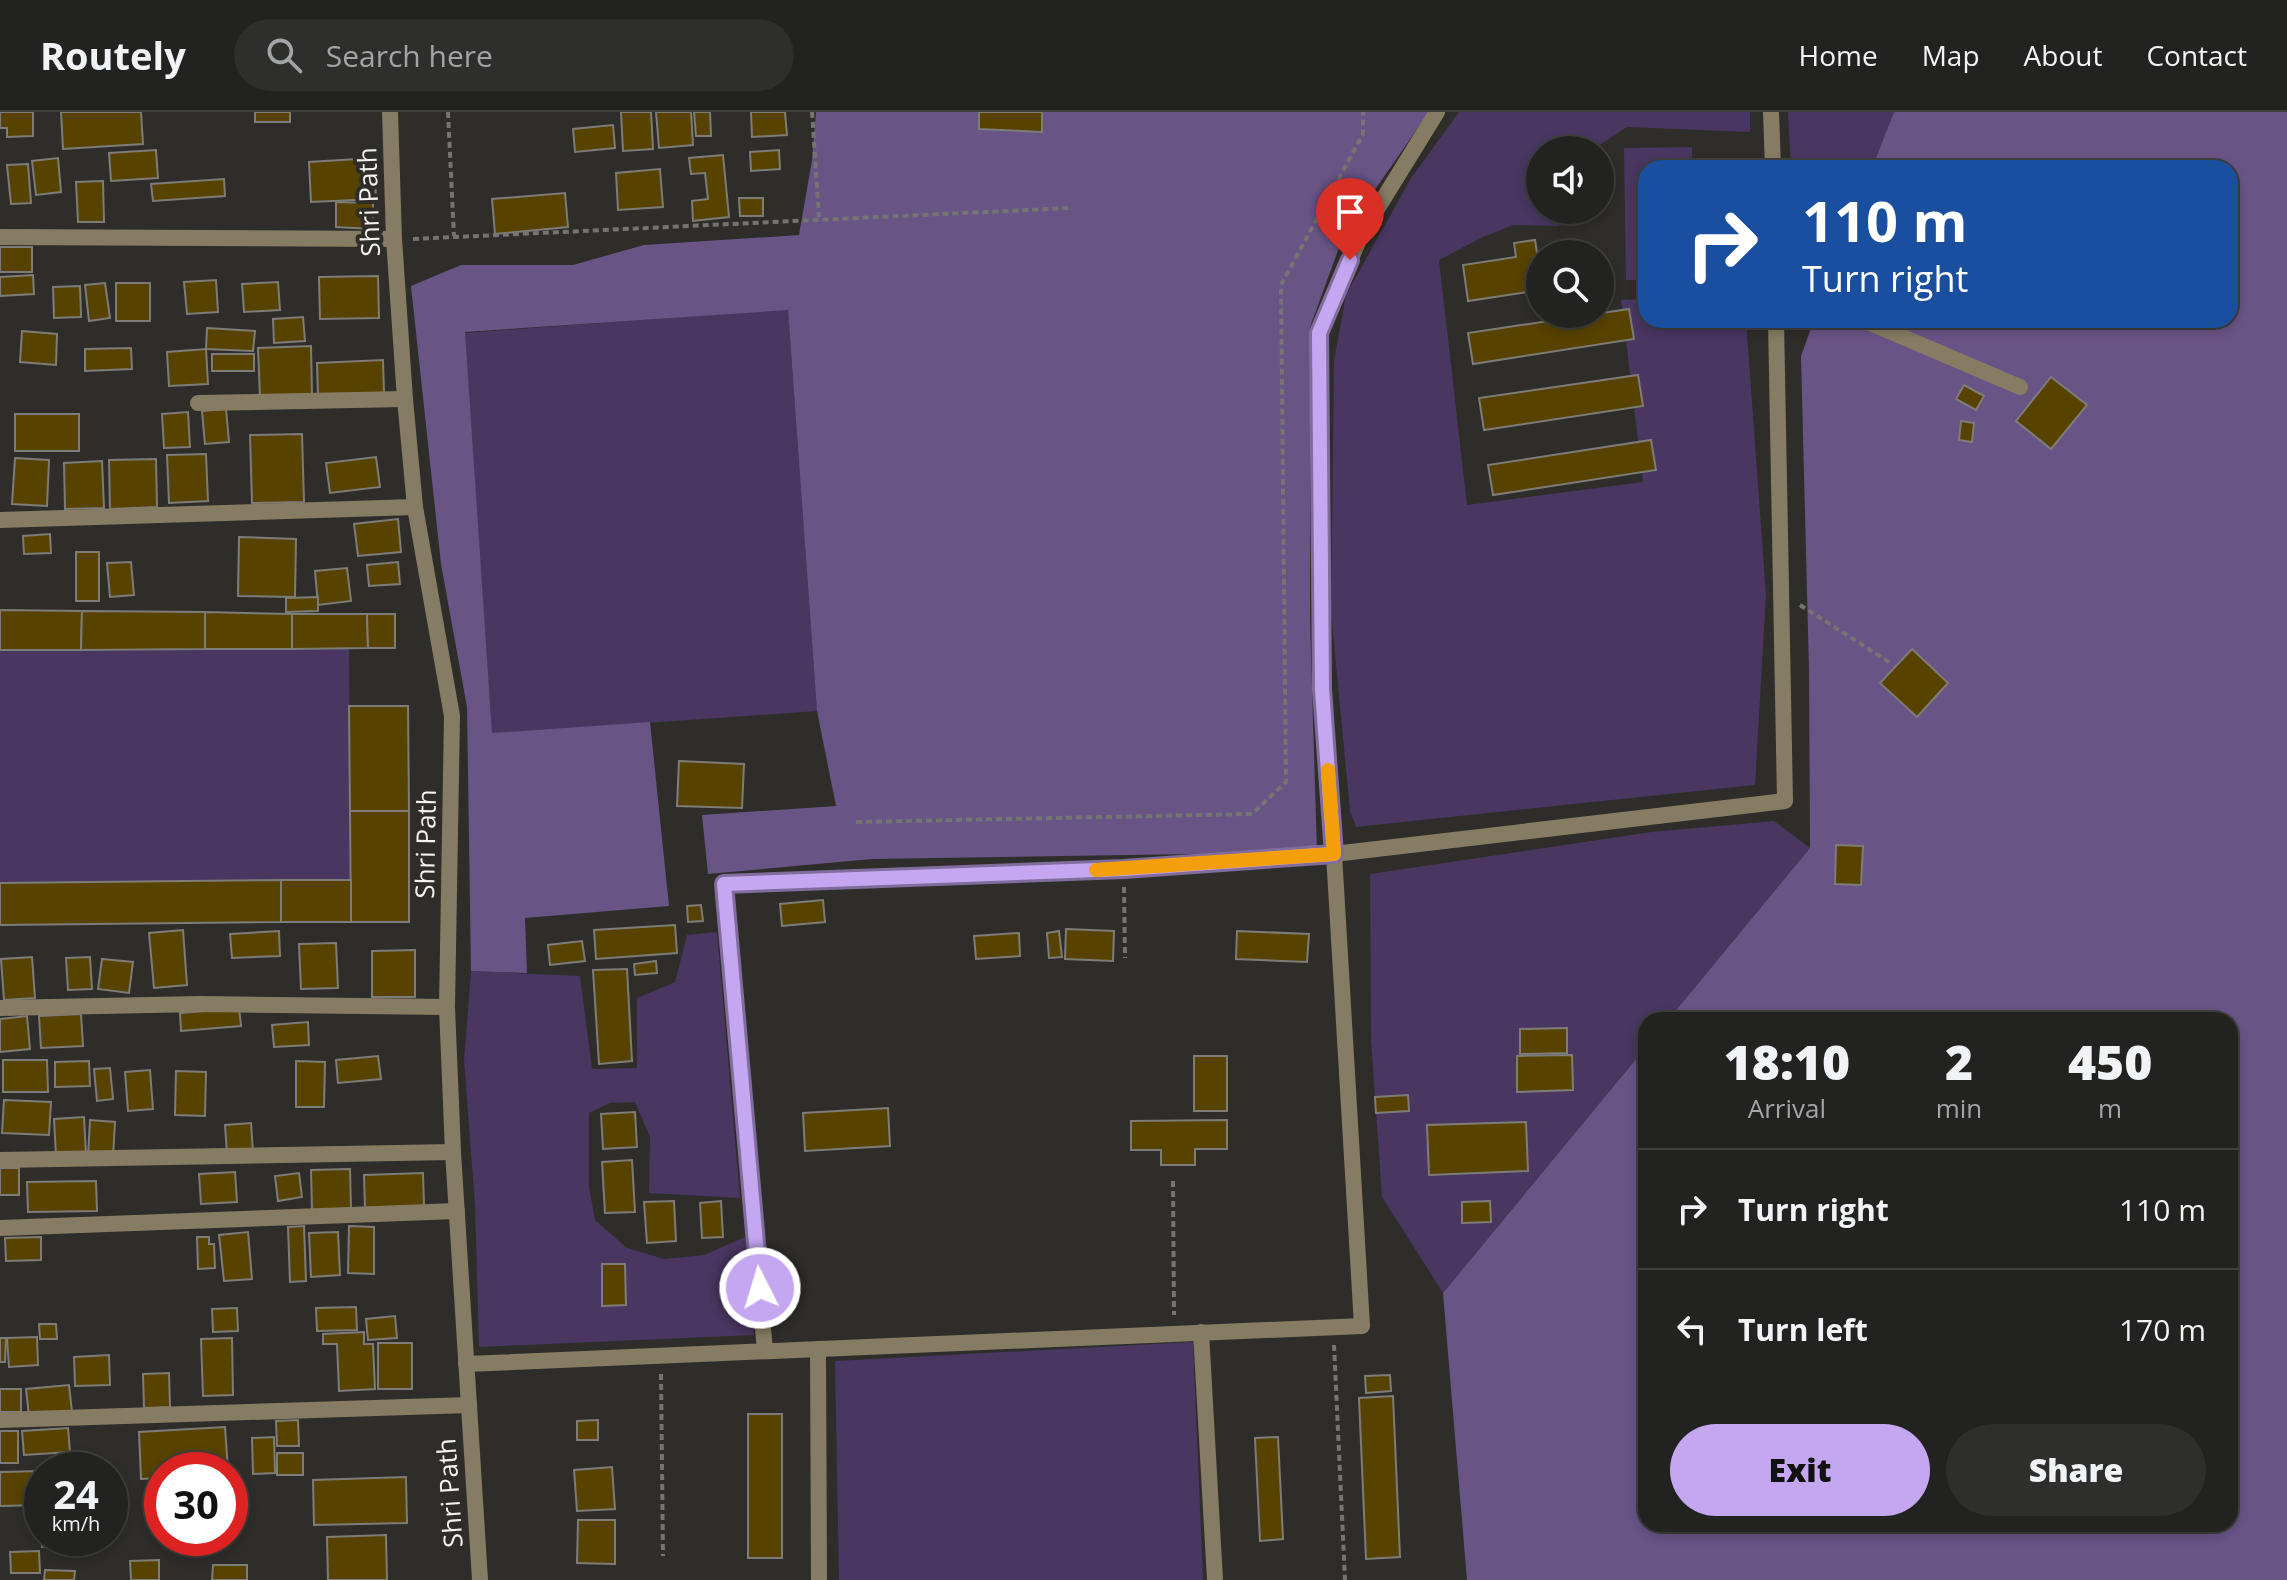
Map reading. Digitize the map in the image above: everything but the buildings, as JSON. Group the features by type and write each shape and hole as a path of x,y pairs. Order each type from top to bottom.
{"street":[{"name":"Shri Path","path":"390,112 394,239 415,507 452,716 447,1007 480,1580"},
{"path":"466,1364 1362,1326 1322,689 1319,333 1361,235 1437,112"},
{"path":"1771,112 1773,160"},
{"path":"0,237 394,239"},
{"path":"765,1351 724,884 1124,869 1334,854 1785,801 1776,328"},
{"path":"1882,328 2020,387"},
{"path":"198,403 405,399"},
{"path":"0,520 415,507"},
{"path":"0,1008 200,1004 447,1007"},
{"path":"0,1160 453,1152"},
{"path":"0,1228 457,1211"},
{"path":"1201,1332 1215,1580"},
{"path":"818,1349 819,1580"},
{"path":"0,1420 469,1405"}],"path":[{"path":"448,112 454,236"},
{"path":"812,112 819,219"},
{"path":"856,822 1252,814 1286,782 1281,285 1363,134 1363,112"},
{"path":"394,239 1070,208"},
{"path":"1781,593 1889,662"},
{"path":"1124,869 1125,958"},
{"path":"1173,1181 1174,1333"},
{"path":"1333,1327 1345,1580"},
{"path":"661,1356 663,1556"}],"shaded area":[{"path":"816,112 1429,112 1344,234 1310,327 1310,620 1317,852 872,859 708,874 702,815 836,806 817,711 788,310 465,332 492,733 650,722 669,906 525,918 527,973 471,971 467,707 441,564 411,286 461,265 573,265 644,245 799,235 812,160"},
{"path":"1459,112 1750,112 1750,132 1627,127 1613,136 1526,136 1526,224 1559,226 1513,225 1439,260 1467,505 1643,482 1621,300 1638,299 1638,328 1747,328 1766,595 1755,785 1356,827 1350,811 1331,611 1334,360 1346,295 1411,178"},
{"path":"1788,112 1894,112 1875,160 1791,160"},
{"path":"1894,112 2287,112 2287,1580 1467,1580 1443,1293 1638,1057 1638,1532 2238,1532 2238,1012 1675,1012 1810,848 1801,356 1811,328 2238,328 2238,160 1875,160"},
{"path":"1692,147 1692,160 1638,160 1638,280 1626,280 1624,148"},
{"path":"788,309 817,711 492,734 464,333"},
{"path":"349,649 351,880 0,883 0,651"},
{"path":"1774,821 1810,848 1675,1012 1638,1012 1638,1057 1443,1293 1382,1197 1371,1040 1370,874 1651,832"},
{"path":"717,932 740,1198 649,1193 650,1137 635,1102 610,1103 589,1113 589,1187 595,1220 627,1248 664,1259 704,1255 745,1237 754,1335 479,1347 475,1205 464,1060 471,971 580,976 592,1069 637,1068 637,998 675,982 687,935"},
{"path":"1193,1342 1203,1580 839,1580 835,1361"}],"slow traffic":[{"path":"1096,870 1334,854 1328,770"}],"route":[{"path":"760,1288 724,884 1124,869 1334,854 1322,689 1319,333 1350,260"}]}
